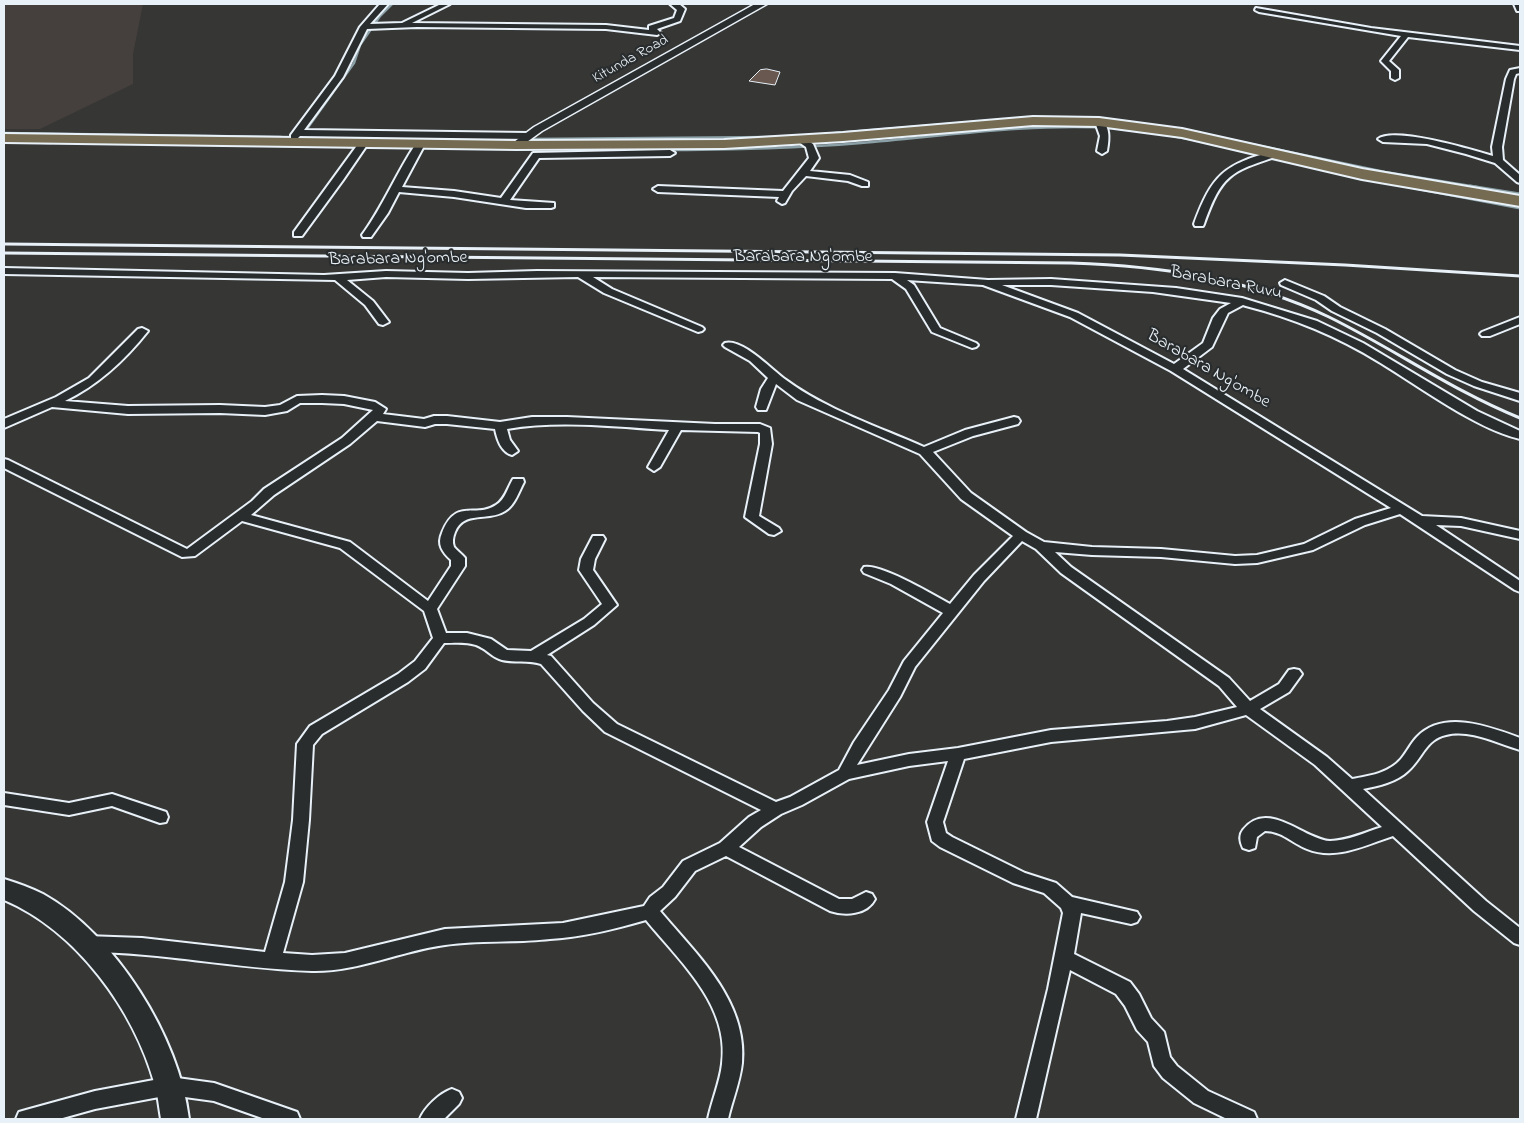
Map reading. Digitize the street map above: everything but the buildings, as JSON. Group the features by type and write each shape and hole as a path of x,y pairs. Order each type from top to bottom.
{"main road":[{"path":"4,138 294,137 420,144 522,141 670,149 999,123 1033,121 1098,122 1182,133 1410,184 1520,201"},
{"path":"4,889 37,901 57,915 104,964 136,1008 155,1045 170,1086 175,1119"}],"street":[{"path":"294,137 339,77 354,52 364,27 384,4"},
{"path":"400,25 446,4"},
{"path":"364,27 400,25 606,27 657,33 652,28 677,19 681,9 674,4"},
{"name":"Kitunda Road","path":"522,141 762,4"},
{"path":"1518,4 1520,9"},
{"path":"1259,10 1362,28 1520,48"},
{"path":"1395,78 1396,70 1385,61 1406,33"},
{"path":"1498,161 1497,147 1510,79 1513,72 1520,70"},
{"path":"1098,122 1103,127 1106,138 1102,151"},
{"path":"294,137 522,141"},
{"path":"1383,139 1410,138 1425,140 1472,152 1498,161 1520,180"},
{"path":"658,188 784,198 814,158 810,146 801,140"},
{"path":"298,234 364,142"},
{"path":"366,234 387,209 395,189 420,144"},
{"path":"503,202 536,155 670,149 668,163"},
{"path":"1199,224 1211,194 1225,174 1237,167 1275,154"},
{"path":"804,173 850,178 865,184"},
{"path":"395,189 454,194 526,205 551,205"},
{"name":"Barabara Ng'ombe","path":"4,272 127,272 339,278 386,274 468,276 895,276 985,282 1087,321 1175,369 1419,520 1520,587"},
{"path":"581,275 608,291 698,329"},
{"path":"895,276 910,286 936,330 972,345"},
{"path":"339,278 370,303 383,322"},
{"name":"Barabara Ruvu","path":"985,282 1068,281 1165,290 1242,301 1286,313 1335,332 1468,410 1504,429 1520,435"},
{"path":"1285,283 1320,298 1336,309 1451,372 1478,384 1520,398"},
{"path":"1175,369 1208,345 1219,318 1224,311 1242,301"},
{"path":"1486,334 1520,320"},
{"path":"4,424 53,404 94,380 142,331"},
{"path":"729,345 754,358 774,377 810,401 924,452 934,460 966,496 1021,535 1040,546 1077,578 1224,682 1248,709 1321,761 1480,906 1520,938"},
{"path":"762,407 767,389 774,377"},
{"path":"4,463 182,553 190,553 257,504 269,492 346,440 375,417 380,409 375,406 344,400 322,399 297,400 283,408 265,412 220,409 128,410 53,404"},
{"path":"375,417 415,423 447,420 500,426 532,420 715,428 760,428 766,432 766,444 752,517 774,531"},
{"path":"924,452 969,433 1014,421"},
{"path":"654,467 678,425"},
{"path":"500,426 504,442 512,451"},
{"path":"430,609 458,566 458,558 447,548 446,540 449,528 454,520 463,514 494,511 500,508 505,504 518,482"},
{"path":"1040,546 1092,551 1161,553 1235,560 1256,559 1308,547 1360,522 1400,510"},
{"path":"239,516 345,545 430,609 440,638"},
{"path":"1419,520 1461,522 1520,535"},
{"path":"844,774 856,749 903,680 909,665 984,573 1021,535"},
{"path":"534,656 589,622 610,605 586,570 588,559 598,539"},
{"path":"868,570 896,581 953,612"},
{"path":"440,638 466,638 486,643 504,655 534,656 546,660 588,707 611,728 775,809"},
{"path":"272,960 294,882 301,820 305,744 309,736 324,724 420,666 440,638"},
{"path":"86,944 131,945 314,963 351,960 444,937 550,932 606,924 650,912 656,902 669,892 689,866 726,848 755,822 775,809 802,798 844,774 909,760 958,754 1050,736 1185,724 1239,712 1248,709 1284,688 1294,674"},
{"path":"1349,786 1399,770 1425,739 1444,729 1459,728 1487,733 1520,744"},
{"path":"958,754 935,822 938,836 946,842 1019,878 1050,888 1067,902 1072,913 1064,958 1026,1119"},
{"path":"4,799 69,809 112,800 160,817"},
{"path":"1249,843 1249,834 1252,830 1264,825 1288,828 1312,844 1331,848 1395,829"},
{"path":"726,848 836,906 848,908 858,906 866,899"},
{"path":"1067,902 1131,917"},
{"path":"650,912 702,975 724,1008 731,1025 733,1040 732,1063 718,1119"},
{"path":"1064,958 1122,988 1132,1000 1144,1024 1157,1038 1161,1060 1170,1072 1201,1097 1247,1119"},
{"path":"26,1119 94,1100 170,1086 214,1092 290,1119"},
{"path":"430,1119 452,1098"}],"shaded area":[{"path":"4,4 143,4 133,54 133,84 40,129 4,129"}],"waterway":[{"path":"304,133 354,63 360,45 380,16 392,4"},
{"path":"798,136 1022,118"},
{"path":"1129,122 1159,126"},
{"path":"566,149 677,150 787,148 1050,127 1113,128"},
{"path":"4,133 281,137"},
{"path":"1208,135 1385,172 1477,187"},
{"path":"1172,136 1194,140"},
{"path":"528,139 773,137"},
{"path":"301,138 521,139"},
{"path":"4,142 51,143"},
{"path":"348,147 484,148"},
{"path":"1470,186 1520,194"},
{"path":"1414,188 1520,208"}],"railway":[{"path":"4,244 1120,255 1345,265 1520,276"},
{"path":"4,253 1071,263 1137,267 1203,276 1267,293 1298,304 1353,329 1447,383 1520,418"}]}
